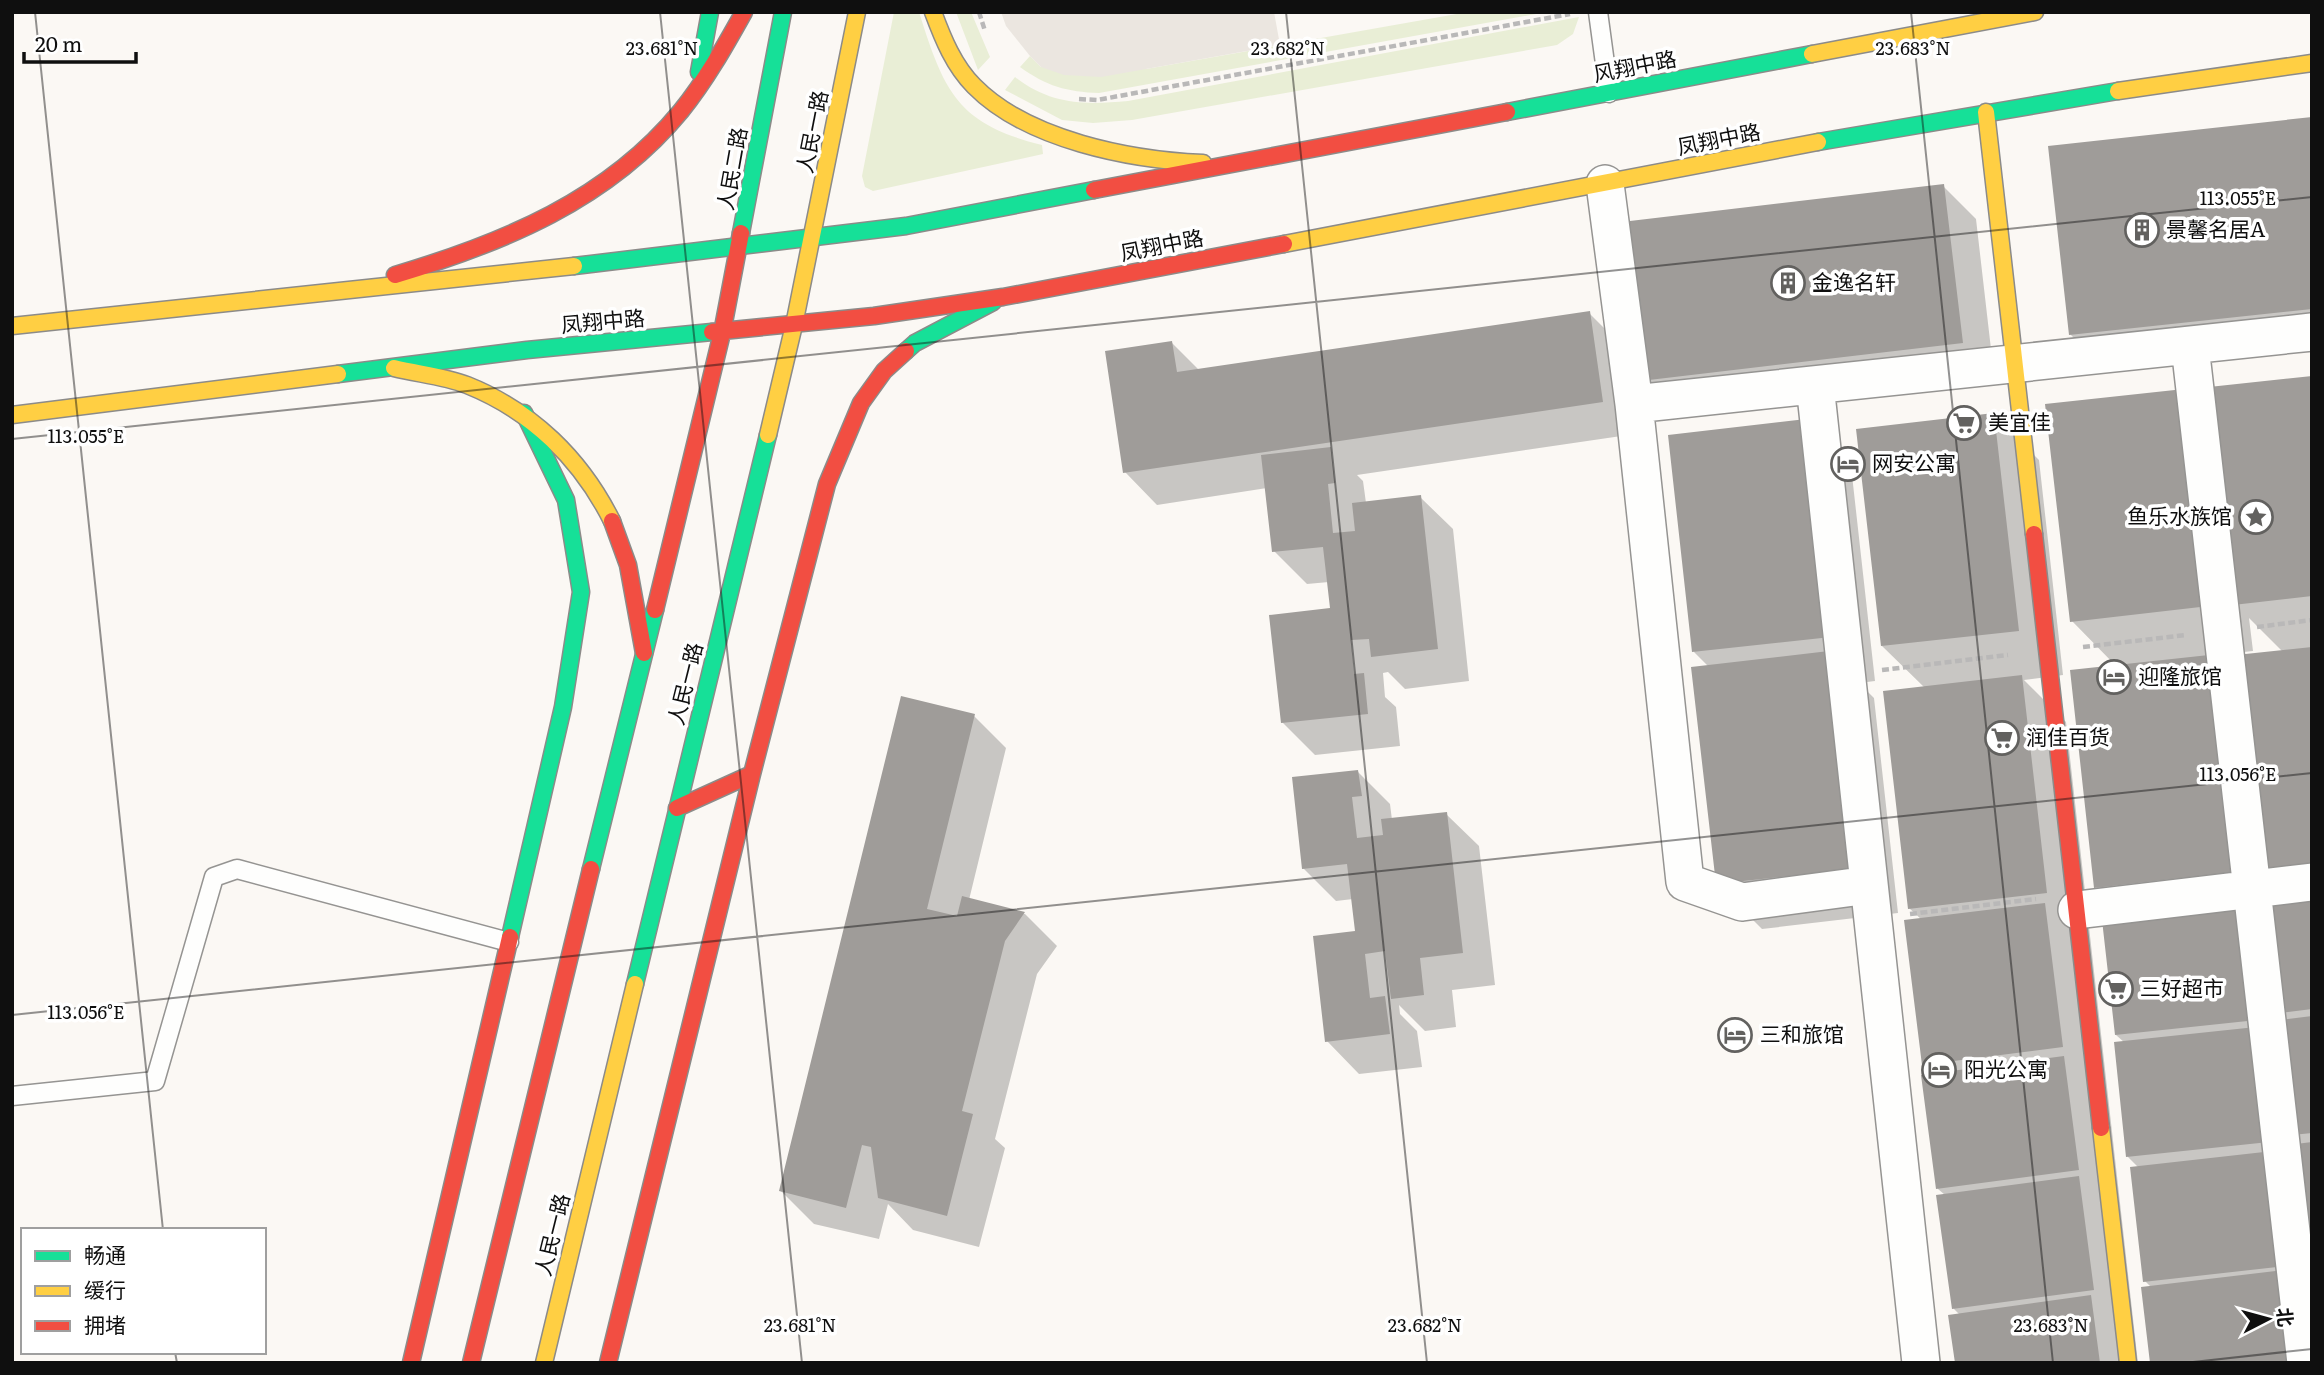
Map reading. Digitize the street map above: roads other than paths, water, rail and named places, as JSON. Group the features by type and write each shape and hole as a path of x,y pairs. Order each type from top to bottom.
{"main road":[{"path":"695,93 710,12"},
{"path":"343,288 438,264 570,206 624,171 661,137 695,93 744,12"},
{"name":"人民二路","path":"722,333 783,12"},
{"name":"人民一路","path":"544,1363 814,239 857,12"},
{"path":"933,12 957,63 983,96 1013,119 1101,148 1164,163 1244,163"},
{"name":"风翔中路","path":"1244,163 2035,12"},
{"name":"凤翔中路","path":"12,415 527,350 794,325 1003,297 1986,112 2312,62"},
{"path":"1986,112 2129,1363"},
{"path":"12,326 814,239 906,226 1244,163"},
{"path":"608,1363 752,774 827,484 861,403 884,371 915,343 1003,297"},
{"path":"471,1363 722,333"},
{"path":"392,368 466,385 524,413 564,451 604,498 625,554 644,653"},
{"path":"411,1363 563,707 581,592 566,500 524,413"},
{"path":"677,808 752,774"}],"street":[{"path":"1605,184 1634,404 1685,882 1742,902 1871,902"},
{"path":"1634,404 2312,332"},
{"path":"2190,345 2306,1363"},
{"path":"1815,385 1921,1363"},
{"path":"2076,902 2312,882"}],"lane":[{"path":"1598,12 1609,93"},
{"path":"12,1096 155,1081 214,877 237,869 509,942"}],"place":[{"name":"景馨名居A","path":"2142,230"},
{"name":"金逸名轩","path":"1788,283"},
{"name":"美宜佳","path":"1964,423"},
{"name":"网安公寓","path":"1848,464"},
{"name":"鱼乐水族馆","path":"2256,517"},
{"name":"迎隆旅馆","path":"2114,677"},
{"name":"润佳百货","path":"2002,738"},
{"name":"三好超市","path":"2116,989"},
{"name":"三和旅馆","path":"1735,1035"},
{"name":"阳光公寓","path":"1939,1070"}]}
